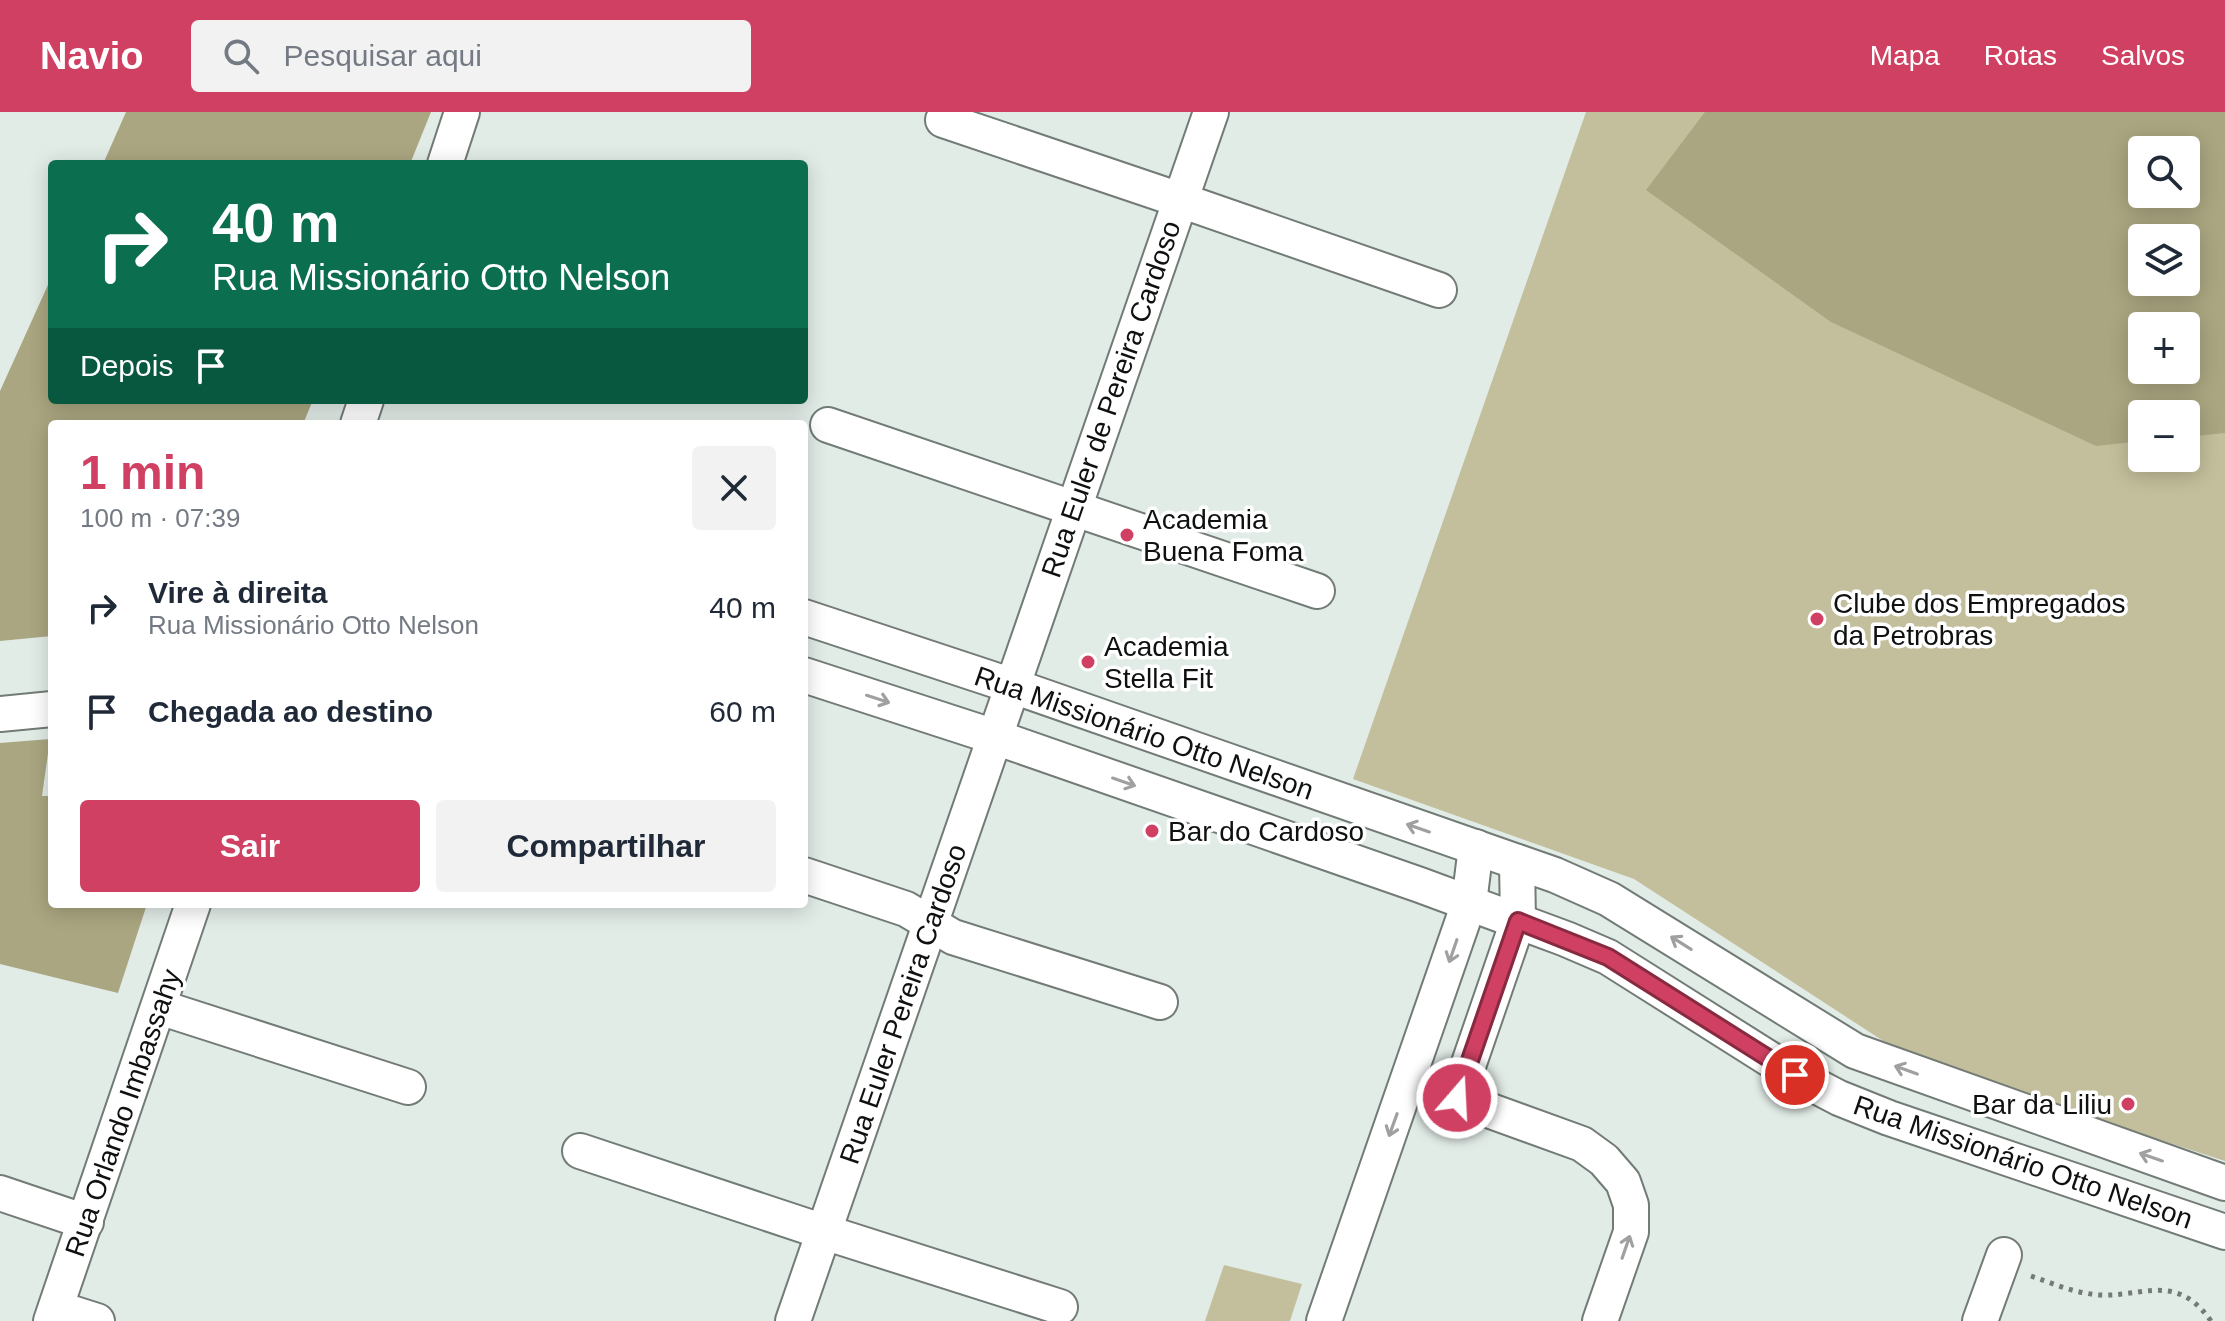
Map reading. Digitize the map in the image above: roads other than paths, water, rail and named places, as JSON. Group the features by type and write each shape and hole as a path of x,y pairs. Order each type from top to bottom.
{"street":[{"path":"446,160 462,112"},
{"name":"Rua Euler de Pereira Cardoso","path":"1013,686 1211,112"},
{"path":"943,120 1439,290"},
{"path":"828,425 1317,591"},
{"name":"Rua Missionário Otto Nelson","path":"808,618 1013,686 1555,875 1609,899 1855,1051 2225,1183"},
{"name":"Rua Missionário Otto Nelson","path":"808,676 995,737 1518,921 1608,957 1751,1049 1839,1098 1889,1118 2225,1232"},
{"name":"Rua Euler Pereira Cardoso","path":"793,1321 1013,686"},
{"path":"0,714 48,709"},
{"path":"1324,1321 1469,903 1476,847"},
{"path":"1457,1098 1518,921 1517,862"},
{"path":"808,876 906,909 953,937 1160,1002"},
{"name":"Rua Orlando Imbassahy","path":"54,1314 192,908"},
{"path":"159,1007 408,1087"},
{"path":"1408,1081 1582,1144 1604,1160 1623,1182 1631,1205 1631,1232 1600,1321"},
{"path":"580,1151 1060,1307"},
{"path":"0,1193 86,1222"},
{"path":"1980,1321 2002,1260"},
{"path":"54,1314 97,1321"}],"place":[{"name":"Academia Buena Foma","path":"1127,535"},
{"name":"Clube dos Empregados da Petrobras","path":"1817,619"},
{"name":"Academia Stella Fit","path":"1088,662"},
{"name":"Bar do Cardoso","path":"1152,831"},
{"name":"Bar da Liliu","path":"2128,1104"}]}
